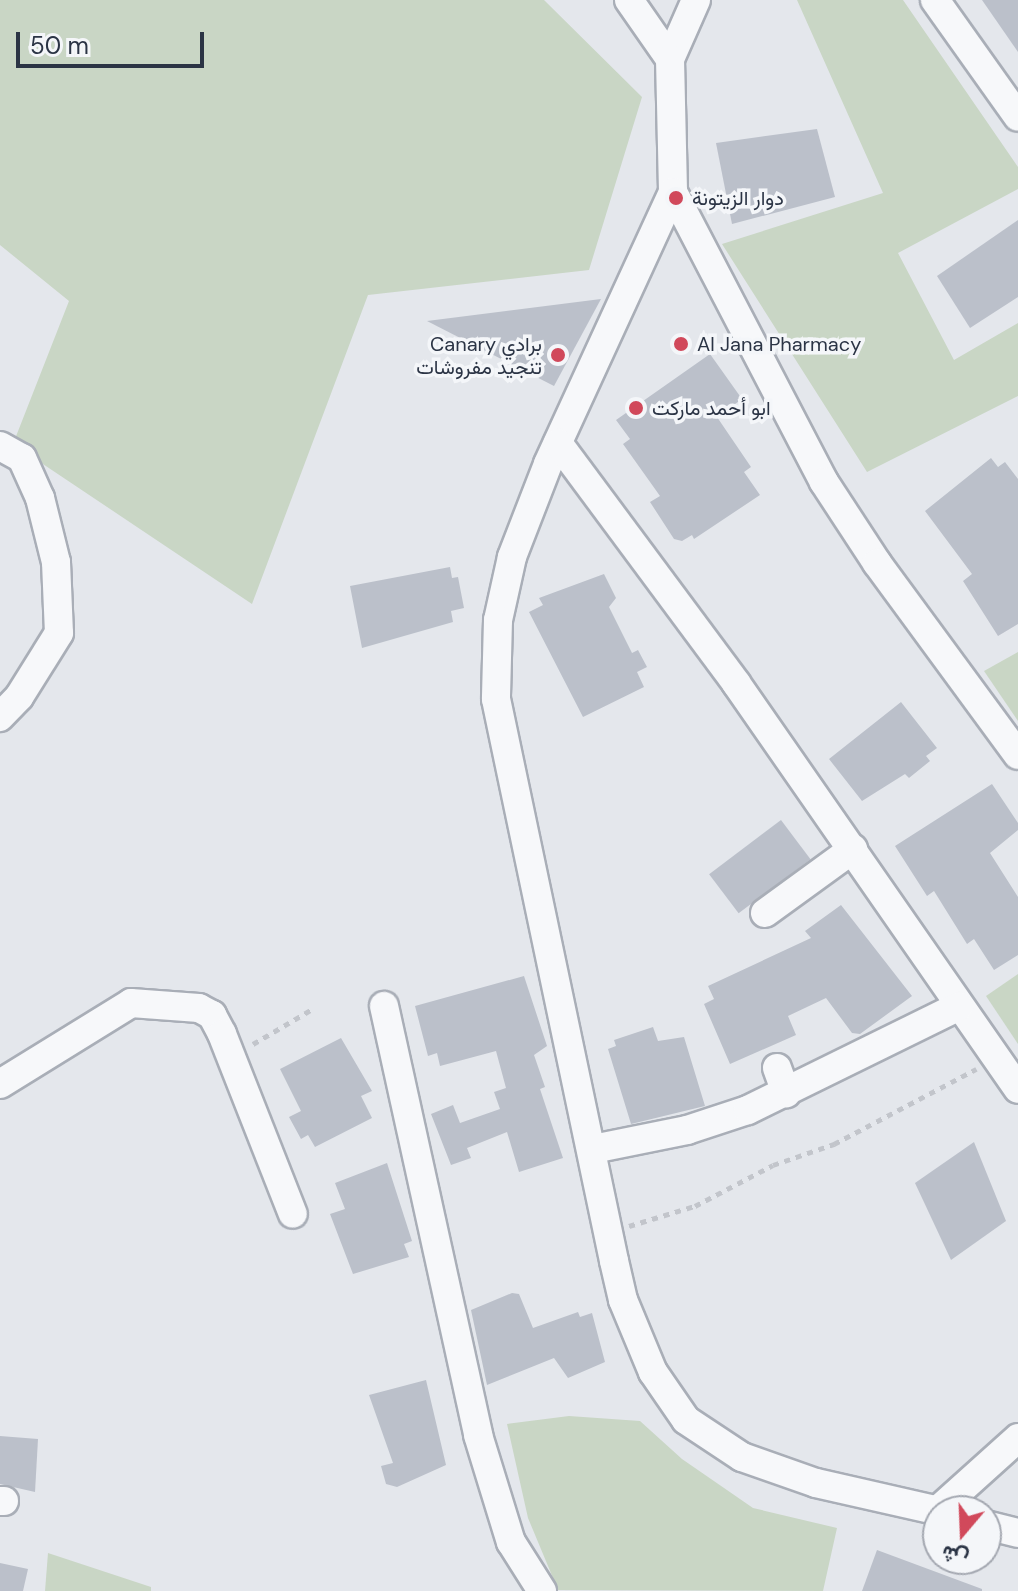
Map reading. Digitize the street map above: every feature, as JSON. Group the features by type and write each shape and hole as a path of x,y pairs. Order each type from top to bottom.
{"street":[{"path":"629,0 670,59"},
{"path":"696,0 670,59 673,192 558,443 509,570 498,620 496,699 623,1300 640,1345 668,1399 686,1420 766,1468 922,1507"},
{"path":"935,0 1018,117"},
{"path":"673,192 824,482 877,563 1018,755"},
{"path":"558,443 681,605 1018,1088"},
{"path":"0,446 22,458 40,498 56,562 59,633 19,697 0,717"},
{"path":"765,913 853,849"},
{"path":"0,1084 131,1003 183,1005 212,1015 293,1214"},
{"path":"384,1006 478,1435 511,1542 542,1591"},
{"path":"593,1149 687,1130 782,1081 959,1006"},
{"path":"956,1495 1018,1438"}],"path":[{"path":"231,1057 314,1008"},
{"path":"609,1231 695,1206 773,1165 834,1144 996,1060"}],"green space":[{"path":"0,0 544,0 642,97 589,270 368,295 252,604 13,444 69,301 0,245"},
{"path":"797,0 903,0 1018,167 1018,189 898,253 954,360 1018,323 1018,396 867,472 722,244 883,193"},
{"path":"1018,652 1018,721 984,671"},
{"path":"1018,974 1018,1044 986,996"},
{"path":"569,1416 640,1421 682,1459 753,1508 837,1528 823,1591 558,1590 528,1518 507,1424"},
{"path":"48,1553 151,1587 151,1591 45,1591"}],"building":[{"path":"982,0 1018,0 1018,52"},
{"path":"817,129 835,197 732,224 716,143"},
{"path":"1018,220 1018,297 970,328 937,276"},
{"path":"601,299 554,386 427,321"},
{"path":"710,354 742,399 717,417 751,467 744,472 760,495 694,539 692,535 682,541 674,539 650,502 660,496 623,444 630,439 616,420"},
{"path":"991,458 998,467 1005,462 1018,479 1018,624 998,636 963,581 972,574 925,511"},
{"path":"450,567 452,578 458,577 464,608 451,611 453,622 362,648 350,586"},
{"path":"604,574 616,598 609,607 632,653 638,650 647,667 637,672 644,687 583,717 529,612 543,605 539,598"},
{"path":"901,702 937,748 926,756 930,761 909,778 905,774 862,801 829,759"},
{"path":"992,784 1018,823 1018,830 990,853 1018,897 1018,955 994,970 974,939 967,944 934,891 927,896 895,846"},
{"path":"781,820 810,859 739,913 709,874"},
{"path":"841,905 912,996 860,1034 852,1033 826,998 788,1016 796,1035 730,1064 704,1004 714,999 708,986 811,938 805,931"},
{"path":"524,976 547,1046 534,1055 545,1087 540,1089 563,1158 519,1172 507,1132 467,1148 471,1158 451,1165 431,1114 453,1105 460,1123 500,1109 494,1092 506,1088 496,1051 440,1066 437,1053 428,1056 415,1006"},
{"path":"653,1027 658,1041 684,1037 705,1106 631,1124 608,1049 616,1046 614,1040"},
{"path":"341,1038 372,1091 361,1096 372,1118 315,1147 308,1135 301,1139 289,1117 301,1111 280,1069"},
{"path":"974,1142 1006,1221 951,1260 915,1183"},
{"path":"387,1163 412,1241 404,1244 409,1257 353,1274 330,1214 345,1209 335,1183"},
{"path":"512,1293 519,1294 533,1328 578,1312 580,1317 592,1313 605,1362 568,1378 554,1358 487,1385 471,1310"},
{"path":"426,1380 446,1465 397,1487 386,1484 381,1466 393,1463 369,1395"},
{"path":"0,1436 38,1439 35,1492 0,1484"},
{"path":"877,1550 922,1567 922,1575 944,1575 982,1589 982,1591 862,1591"},
{"path":"0,1563 28,1569 23,1591 0,1591"}],"place":[{"name":"دوار الزيتونة","path":"676,198"},
{"name":"Al Jana Pharmacy","path":"681,344"},
{"name":"Canary برادي تنجيد مفروشات","path":"558,355"},
{"name":"ابو أحمد ماركت","path":"636,408"}]}
